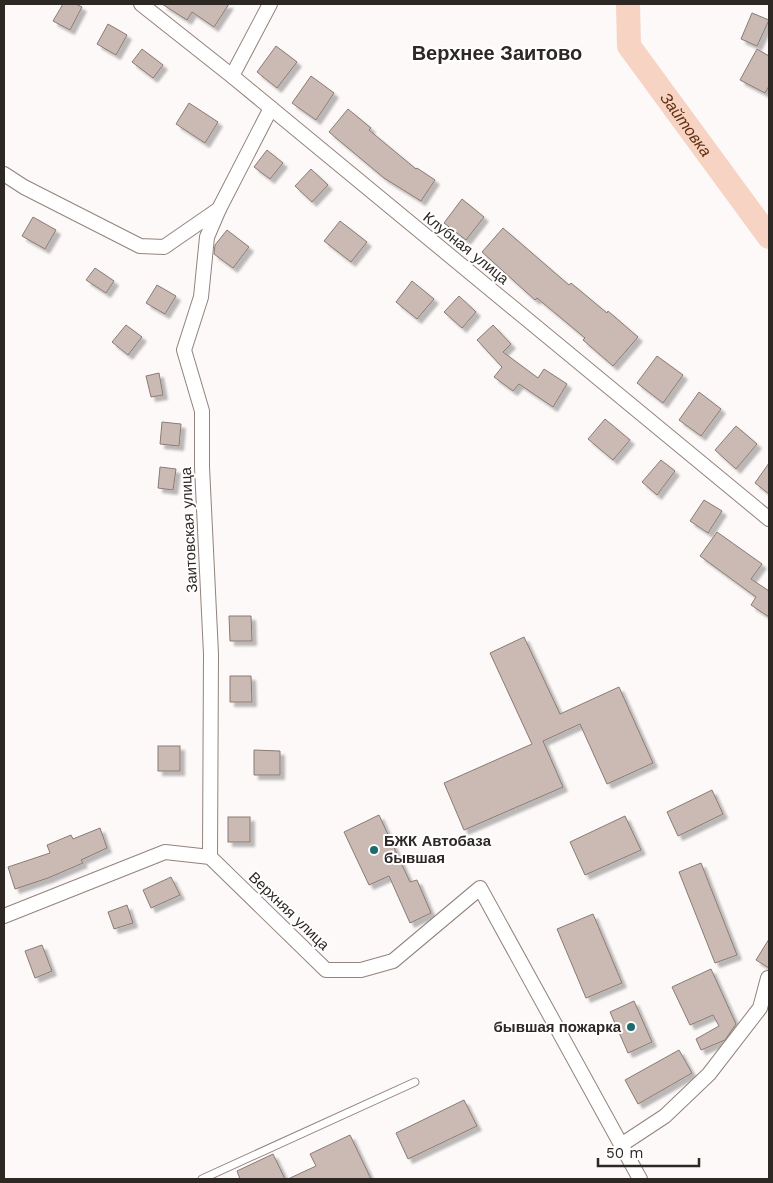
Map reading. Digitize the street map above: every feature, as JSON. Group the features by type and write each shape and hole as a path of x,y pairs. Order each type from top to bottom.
{"street":[{"name":"Клубная улица","path":"141,4 232,76 769,519"},
{"path":"232,76 270,4"},
{"name":"Заитовская улица","path":"210,857 211,654 202,467 202,411 184,350 200,298 207,237 219,209 271,108"},
{"name":"Заитовская улица","path":"4,174 24,187 140,246 164,246 219,209"},
{"path":"4,916 165,852 210,857"},
{"name":"Верхняя улица","path":"210,857 326,970 361,970 393,961 480,888 640,1179"},
{"path":"621,1145 665,1116 709,1074 760,1008 768,978"}],"lane":[{"path":"202,1179 415,1082"}],"building":[{"path":"63,4 76,4 82,7 70,30 53,21"},
{"path":"162,4 229,4 214,27 192,12 187,20"},
{"path":"752,13 769,20 757,46 741,39"},
{"path":"108,24 127,35 116,55 97,44"},
{"path":"276,46 297,62 277,88 257,72"},
{"path":"142,49 163,65 153,78 132,62"},
{"path":"757,49 769,56 769,86 765,93 740,80"},
{"path":"311,76 334,93 316,120 292,103"},
{"path":"189,103 218,122 205,143 176,124"},
{"path":"348,109 371,128 369,130 416,169 435,180 421,201 384,178 329,132"},
{"path":"267,150 283,163 270,179 254,167"},
{"path":"311,169 328,185 312,202 295,186"},
{"path":"462,199 484,217 466,240 444,223"},
{"path":"33,217 56,230 45,249 22,236"},
{"path":"340,221 367,242 351,262 324,241"},
{"path":"503,228 569,285 571,283 638,337 613,366 583,340 585,338 537,298 535,300 482,252"},
{"path":"227,230 249,247 233,268 214,254 215,245"},
{"path":"95,268 114,281 106,293 86,280"},
{"path":"412,281 434,299 417,319 396,302"},
{"path":"157,285 176,296 165,314 146,303"},
{"path":"459,296 476,312 462,328 444,312"},
{"path":"126,325 142,337 128,355 112,342"},
{"path":"493,325 511,344 503,352 538,378 544,369 567,384 553,407 519,384 513,391 494,377 502,367 477,340"},
{"path":"657,356 683,375 663,403 637,383"},
{"path":"159,373 163,395 151,397 146,376"},
{"path":"699,392 721,409 701,436 679,420"},
{"path":"605,419 630,440 613,460 588,439"},
{"path":"162,422 181,424 179,446 160,444"},
{"path":"736,426 757,444 736,469 715,450"},
{"path":"661,460 675,471 657,495 642,482"},
{"path":"769,463 769,494 755,483"},
{"path":"160,467 176,469 173,490 158,488"},
{"path":"704,500 722,511 708,533 690,521"},
{"path":"717,532 762,564 751,579 769,591 769,617 751,605 756,597 700,556"},
{"path":"229,616 251,616 252,641 230,641"},
{"path":"524,637 560,714 619,687 653,763 607,784 580,724 543,741 563,787 464,830 444,783 532,744 490,653"},
{"path":"230,676 251,676 252,702 230,702"},
{"path":"158,746 180,746 180,771 158,771"},
{"path":"254,750 280,751 280,775 254,775"},
{"path":"712,790 723,814 678,836 667,812"},
{"name":"БЖК Автобаза бывшая","path":"379,815 410,882 417,880 431,913 410,923 389,876 369,885 344,832"},
{"path":"625,816 641,850 585,875 570,842"},
{"path":"228,817 250,817 250,842 228,842"},
{"path":"100,828 107,848 81,860 83,863 48,878 15,889 8,867 50,853 47,845 71,835 73,839"},
{"path":"701,863 737,955 715,963 679,872"},
{"path":"171,877 180,895 151,908 143,890"},
{"path":"127,905 133,923 114,929 108,912"},
{"path":"593,914 622,983 586,998 557,929"},
{"path":"769,939 769,968 756,960"},
{"path":"42,945 52,971 35,978 25,951"},
{"path":"711,969 736,1024 725,1040 701,1050 696,1039 719,1026 713,1015 690,1025 672,987"},
{"name":"бывшая пожарка","path":"634,1001 652,1042 628,1053 610,1012"},
{"path":"679,1050 692,1073 638,1104 625,1080"},
{"path":"464,1100 477,1126 408,1159 396,1133"},
{"path":"350,1135 371,1179 288,1179 316,1166 310,1154"},
{"path":"273,1154 285,1179 240,1179 237,1171"}],"waterway":[{"name":"Зайтовка","path":"628,4 629,46 769,237"}],"place":[{"name":"БЖК Автобаза бывшая","path":"374,850"},
{"name":"бывшая пожарка","path":"631,1027"}],"district":[{"name":"Верхнее Заитово","path":"497,53"}]}
